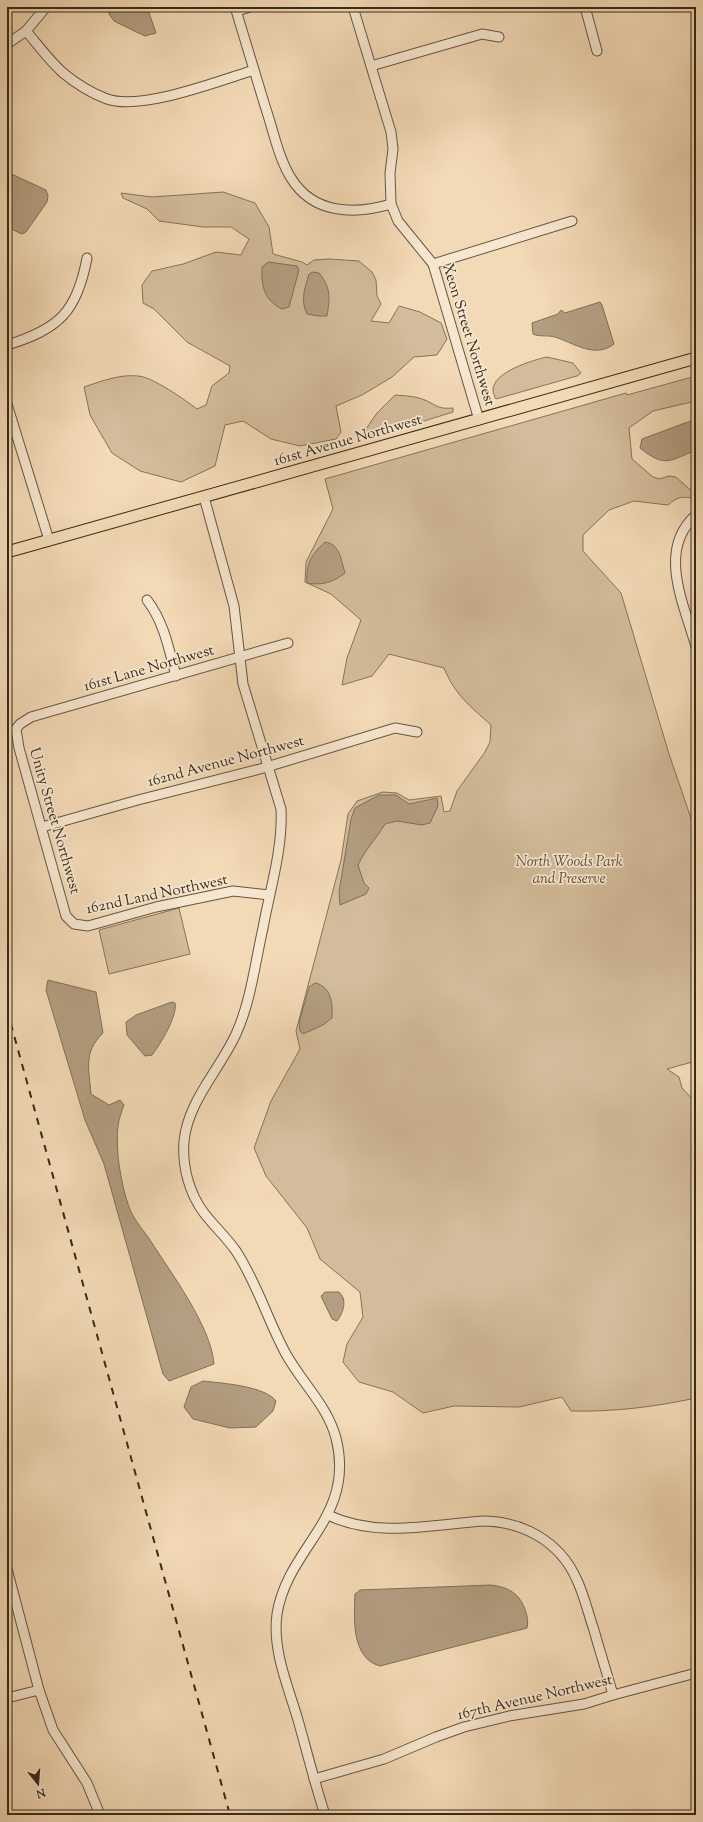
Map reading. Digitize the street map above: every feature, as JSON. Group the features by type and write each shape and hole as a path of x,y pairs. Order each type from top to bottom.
{"main road":[{"name":"161st Avenue Northwest","path":"7,552 696,358"}],"street":[{"path":"7,44 26,31 46,7"},
{"path":"250,7 236,9 279,151 290,177 298,188 312,199 324,205 346,211 375,209 391,204 390,174 393,149 391,132 353,7"},
{"path":"585,7 597,51"},
{"path":"26,31 62,72 88,90 108,99 139,102 187,90 254,70"},
{"path":"371,66 482,34 500,37"},
{"name":"Xeon Street Northwest","path":"391,204 398,221 433,264 479,420"},
{"path":"433,264 572,221"},
{"path":"7,345 44,332 61,318 74,302 82,283 87,258"},
{"path":"7,404 49,540"},
{"path":"204,497 234,606 243,684 269,766 281,810 281,820 278,854 248,998 237,1032 220,1065 203,1091 190,1118 184,1140 184,1165 190,1188 202,1211 235,1250 248,1273 287,1356 318,1399 331,1423 337,1443 340,1469 338,1490 328,1515 288,1582 280,1602 276,1623 279,1655 324,1815"},
{"path":"695,642 676,578 675,564 678,542 686,527 696,515"},
{"path":"147,600 156,612 162,624 176,676"},
{"name":"161st Lane Northwest","path":"20,724 32,717 288,643"},
{"name":"Unity Street Northwest","path":"20,724 16,729 19,748 66,916 74,924"},
{"name":"162nd Avenue Northwest","path":"42,827 269,766 395,728 417,732"},
{"name":"162nd Land Northwest","path":"74,924 88,926 156,907 233,891 269,895"},
{"path":"328,1515 353,1525 374,1528 487,1521 507,1523 527,1530 544,1540 556,1550 575,1574 583,1593 613,1695"},
{"path":"7,1569 39,1690 53,1730 87,1783 100,1815"},
{"name":"167th Avenue Northwest","path":"314,1779 377,1762 464,1727 507,1716 577,1706 696,1673"},
{"path":"7,1698 39,1690"}],"green space":[{"path":"223,192 255,203 269,227 273,254 302,262 307,265 314,260 329,259 359,261 372,272 376,280 377,296 381,304 371,321 389,323 399,306 420,312 441,323 447,339 437,355 414,357 392,377 362,395 336,406 341,432 336,439 300,446 271,439 243,421 225,425 215,466 181,482 140,471 112,453 90,415 84,387 104,380 124,376 144,377 177,395 197,409 206,405 212,386 229,373 230,366 187,342 154,309 143,303 142,285 152,271 183,264 216,252 241,255 249,239 231,227 203,227 159,221 147,209 123,198 121,193 152,197"},
{"path":"547,357 573,363 581,373 577,376 496,399 493,390 495,384 506,372 524,364"},
{"name":"North Woods Park and Preserve","path":"696,376 696,401 653,411 629,428 632,459 653,477 659,479 669,476 676,477 696,495 696,499 688,497 681,498 668,505 634,501 609,510 583,535 583,551 621,593 669,754 696,833 696,1061 667,1069 679,1077 682,1088 696,1103 696,1398 634,1408 603,1411 571,1411 562,1397 519,1407 454,1406 423,1413 393,1392 359,1382 343,1362 347,1344 363,1317 360,1292 320,1259 307,1228 266,1176 254,1148 271,1101 300,1049 296,1031 341,860 348,814 357,801 383,792 397,793 409,800 441,796 444,812 450,811 457,791 485,752 490,742 491,725 458,693 444,668 389,654 372,676 342,685 347,658 361,620 331,594 305,582 306,562 333,509 325,479 626,393 627,395"},
{"path":"395,395 419,398 439,407 453,408 453,412 376,436 368,436 364,432 377,413"},
{"path":"179,908 190,954 109,974 99,930"}],"shaded area":[{"path":"109,7 147,7 156,33 145,36 114,21 109,14"},
{"path":"7,172 46,190 48,196 47,202 26,232 22,234 7,227"},
{"path":"268,262 297,266 299,270 289,307 282,309 267,297 262,280 262,267"},
{"path":"313,272 319,273 328,288 329,303 327,316 307,314 305,309 305,289 309,274"},
{"path":"600,302 614,344 607,348 592,350 555,337 533,334 532,323 558,314 561,310 565,313"},
{"path":"696,419 696,450 667,461 656,458 640,448 642,439"},
{"path":"325,542 330,543 337,549 345,573 336,579 322,584 307,583 307,570 310,560"},
{"path":"379,795 396,795 409,804 437,798 438,806 430,823 422,825 397,821 385,824 358,865 364,883 369,888 366,894 340,905 339,892 351,819 355,808"},
{"path":"48,980 96,992 103,1033 92,1047 90,1054 89,1069 91,1094 109,1105 120,1100 124,1105 118,1124 118,1156 124,1192 131,1212 189,1300 206,1333 211,1349 214,1364 169,1381 163,1374 104,1164 85,1120 46,990"},
{"path":"315,983 325,988 330,996 332,1018 323,1025 303,1034 300,1031 299,1023 309,987"},
{"path":"172,1002 175,1003 174,1015 168,1030 152,1055 145,1056 127,1035 126,1022 136,1015"},
{"path":"325,1292 339,1292 342,1295 344,1306 337,1321 332,1319 321,1296"},
{"path":"203,1381 242,1386 262,1392 276,1401 273,1411 256,1427 230,1428 193,1419 184,1407 191,1387"},
{"path":"491,1585 512,1592 521,1600 527,1614 527,1628 380,1666 371,1662 364,1655 359,1646 356,1636 354,1614 355,1594 360,1590"}],"railway":[{"path":"7,1010 230,1815"}]}
